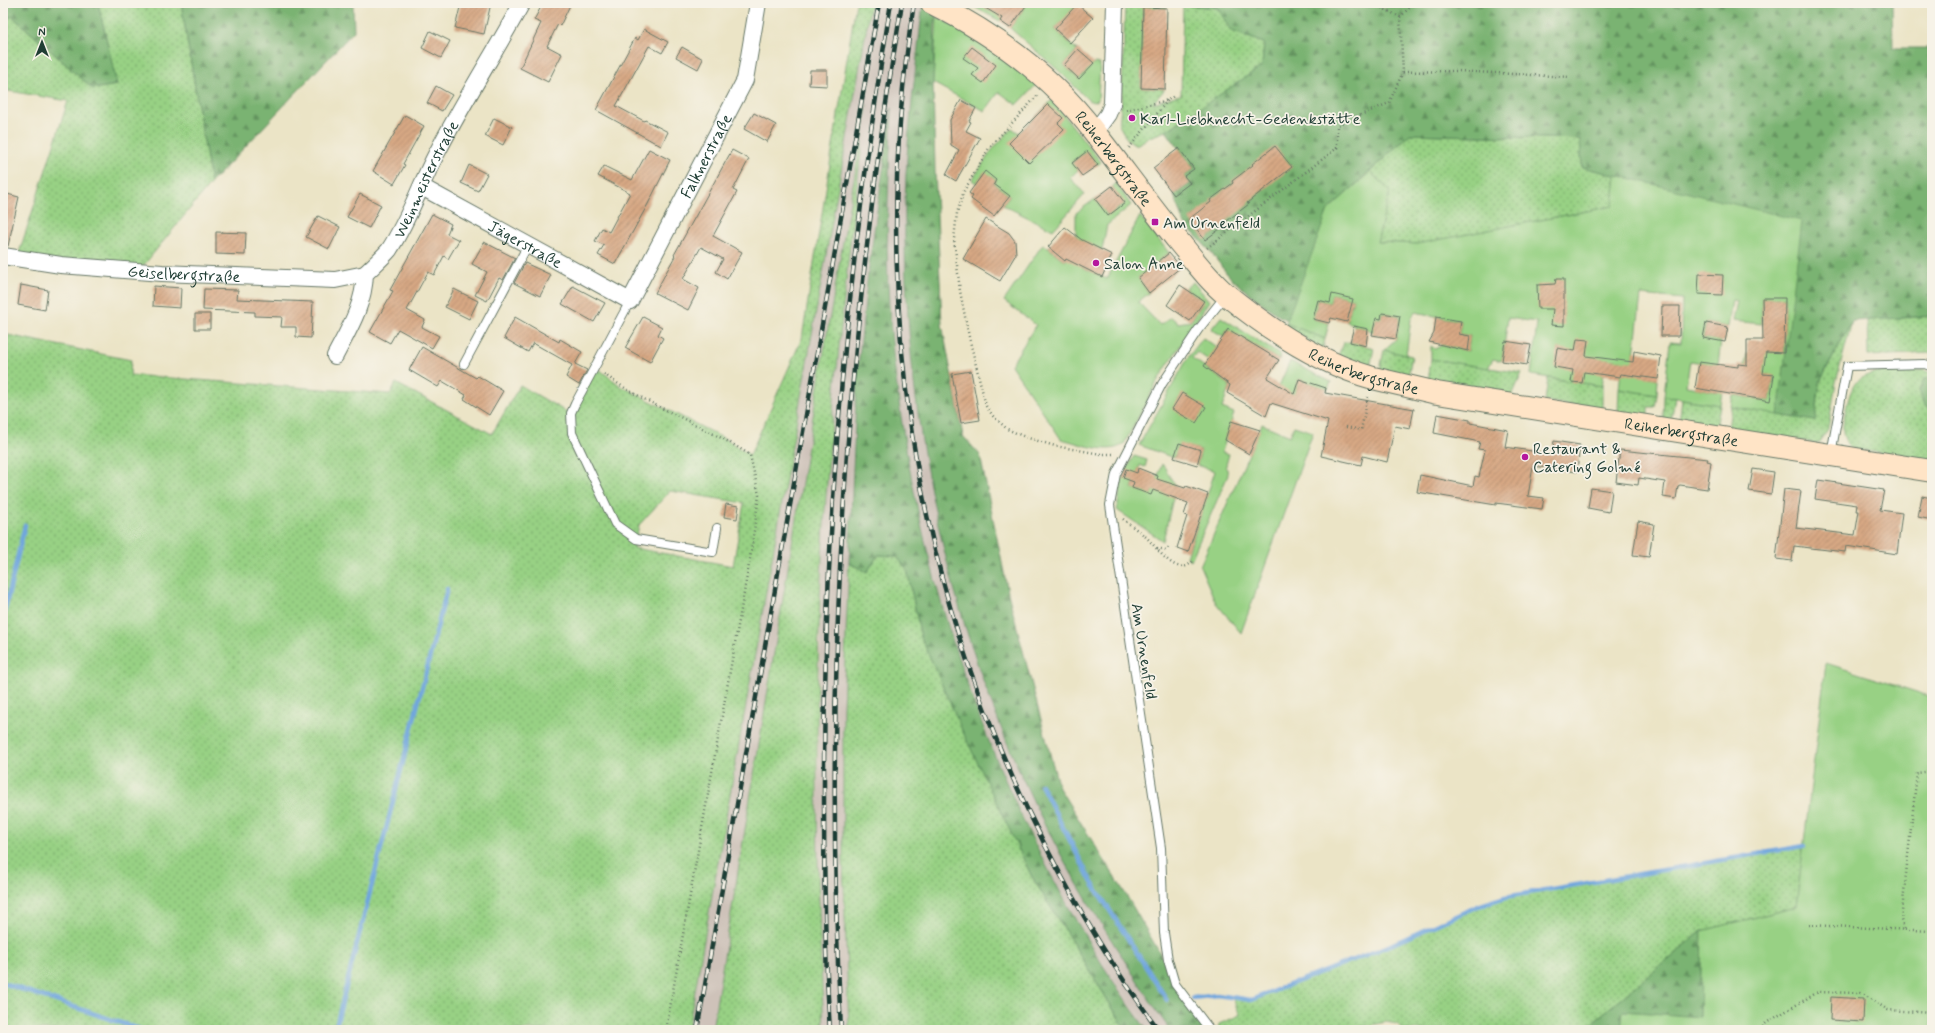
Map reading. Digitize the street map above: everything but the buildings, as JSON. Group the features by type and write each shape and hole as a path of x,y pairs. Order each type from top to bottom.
{"street":[{"name":"Weinmeisterstraße","path":"366,274 388,250 413,207 430,165 480,74 493,56 522,3"},
{"name":"Falknerstraße","path":"630,301 745,80 758,3"},
{"name":"Reiherbergstraße","path":"932,3 1014,52 1049,83 1095,132 1117,163 1193,259 1226,295 1284,336 1312,353 1372,378 1437,393 1932,471"},
{"path":"1095,132 1108,114 1112,104 1115,3"},
{"name":"Jägerstraße","path":"422,187 630,301"},
{"name":"Geiselbergstraße","path":"3,256 60,265 162,273 335,280 366,274"},
{"path":"335,356 357,315 365,287 366,274"}],"lane":[{"path":"464,364 528,245"},
{"name":"Am Urnenfeld","path":"1210,1030 1175,984 1168,960 1163,912 1161,848 1110,509 1116,474 1162,384 1198,330 1226,295"},
{"path":"630,301 575,404 571,414 572,433 615,524 636,539 713,552 717,528"},
{"path":"1831,456 1847,366 1925,364 1932,367"}],"path":[{"path":"1372,3 1400,17"},
{"path":"1205,249 1337,148 1337,125 1389,103 1403,72 1400,17 1414,3"},
{"path":"1403,72 1458,71 1570,77"},
{"path":"1049,83 989,148 964,191 957,213 954,239 960,291 969,337 986,406 993,416 1007,429 1025,437 1054,446 1101,454 1126,454"},
{"path":"1117,163 1168,100 1174,96"},
{"path":"1108,114 1168,100"},
{"path":"596,367 621,386 727,440 750,455 759,495 750,559 666,1030"},
{"path":"1346,427 1361,430 1372,378"},
{"path":"1110,509 1148,539 1167,560 1176,565 1185,566 1193,561"},
{"path":"1156,548 1166,550 1170,546"},
{"path":"1904,929 1901,920 1916,773 1932,771"},
{"path":"1809,925 1932,931"},
{"path":"1760,1030 1766,1023 1818,992 1861,993 1888,1010 1932,1013"}],"shaded area":[{"path":"871,3 923,3 907,155 905,202 906,299 912,370 927,472 955,593 994,709 1018,767 1041,816 1072,875 1100,922 1170,1030 1147,1030 1111,978 1056,885 1002,774 958,658 923,538 909,474 900,415 889,303 887,233 891,114 868,273 857,378 843,708 843,859 849,1030 824,1030 818,859 818,707 822,556 835,378 865,117 821,368 712,1030 688,1030"}],"green space":[{"path":"3,3 98,3 117,85 93,89 12,16 3,20"},
{"path":"98,3 181,3 211,183 139,271 17,259 68,101 3,90 3,20 12,16 93,89 117,85"},
{"path":"181,3 353,3 354,31 211,183"},
{"path":"856,3 871,3 688,1030 3,1030 3,334 131,360 130,375 390,394 396,383 492,434 520,385 563,410 571,413 596,367 621,386 727,440 750,455 802,338","holes":["670,491 744,503 733,566 634,548 639,525"]},
{"path":"923,3 940,3 935,23 933,83 935,170 942,324 963,436 980,455 1009,597 1059,788 1125,893 1172,974 1207,1030 1170,1030 1150,1001 1078,885 1040,815 1007,743 979,669 956,594 936,517 922,440 912,361 906,283 905,204 907,154"},
{"path":"967,3 977,3 992,12 998,4 1008,10 1000,21"},
{"path":"1028,3 1079,3 1055,29 1077,50 1064,65 1079,79 1094,63 1100,64 1098,100 1093,102 1088,100 1059,71 1010,28"},
{"path":"1125,3 1167,3 1167,8 1143,7 1141,88 1165,89 1153,103 1181,95 1183,5 1218,8 1231,31 1264,43 1262,67 1166,131 1152,136 1136,145 1127,139 1119,125 1122,97"},
{"path":"1183,3 1372,3 1385,9 1386,3 1892,3 1893,48 1932,48 1932,316 1852,321 1820,381 1815,421 1778,415 1801,221 1582,167 1580,139 1410,134 1328,210 1288,320 1279,316 1242,288 1228,275 1210,251 1183,222 1174,195 1190,184 1184,176 1194,169 1166,131 1262,66 1264,43 1231,31 1218,8 1183,5"},
{"path":"937,17 979,40 1037,84 1017,105 999,92 985,111 933,83"},
{"path":"1052,100 1101,162 1098,165 1087,151 1072,162 1078,170 1070,178 1085,194 1053,230 1003,205 1010,196 994,184 996,180 985,172 976,183 972,180 992,150 1012,128 1019,133"},
{"path":"867,105 853,217 830,442 819,614 817,792 819,911 824,1030 712,1030 821,368"},
{"path":"892,108 887,231 889,305 896,376 906,447 919,516 936,585 956,652 980,719 1007,785 1038,850 1102,965 1147,1030 1126,1030 1031,875 962,730 921,637 907,569 896,556 878,555 867,572 849,563 857,378 868,273"},
{"path":"1410,134 1580,139 1582,167 1616,175 1613,206 1417,244 1377,242 1390,191 1370,172"},
{"path":"1370,172 1390,191 1377,242 1417,244 1613,206 1616,175 1802,221 1778,415 1731,407 1733,395 1770,401 1774,376 1763,374 1745,365 1747,352 1784,352 1785,298 1762,298 1762,324 1733,321 1737,301 1732,300 1728,327 1706,323 1703,338 1721,341 1718,365 1690,361 1686,386 1718,392 1726,366 1720,405 1664,396 1670,342 1681,343 1682,299 1641,295 1632,373 1658,379 1657,395 1619,389 1622,361 1606,359 1602,386 1531,375 1537,322 1508,318 1502,361 1493,359 1488,368 1431,359 1431,346 1435,349 1442,345 1468,351 1470,336 1459,334 1461,321 1415,312 1411,319 1406,355 1384,350 1396,339 1400,316 1382,313 1381,319 1376,318 1374,328 1379,329 1378,336 1368,329 1354,326 1354,324 1347,322 1353,299 1332,294 1330,303 1318,300 1313,319 1329,323 1325,339 1286,323 1328,210"},
{"path":"1116,183 1131,205 1107,225 1102,250 1093,246 1082,267 1107,279 1140,216 1169,253 1138,278 1149,293 1138,302 1160,325 1171,317 1178,323 1191,321 1204,301 1185,288 1193,282 1209,301 1158,380 1124,444 1110,449 1102,449 1061,439 1011,365 1036,325 1004,301 1043,244 1065,261 1082,240 1076,236 1076,213 1095,199 1108,216 1125,204 1112,186"},
{"path":"1932,316 1932,353 1868,356 1867,320"},
{"path":"1221,317 1280,355 1279,360 1228,329 1223,336 1211,329"},
{"path":"1852,321 1836,382 1828,429 1820,442 1816,443 1728,430 1731,407 1815,420 1820,382"},
{"path":"1286,323 1325,339 1323,349 1285,327"},
{"path":"1203,338 1242,363 1234,378 1197,352 1192,358 1230,385 1222,408 1234,413 1222,452 1229,454 1226,465 1228,475 1191,560 1187,557 1215,471 1197,465 1201,450 1179,444 1174,458 1139,445 1189,356"},
{"path":"1350,342 1374,348 1370,368 1338,356 1343,343"},
{"path":"1384,350 1412,356 1408,377 1380,370"},
{"path":"1431,359 1522,373 1512,396 1428,382"},
{"path":"1290,361 1331,382 1328,389 1299,379 1290,408 1273,400"},
{"path":"1924,370 1932,374 1932,378 1924,379 1924,406 1932,409 1932,462 1850,448 1845,440 1843,422 1850,393 1858,381 1865,376 1885,371"},
{"path":"1548,378 1602,386 1602,410 1545,401"},
{"path":"1932,378 1932,409 1924,406 1919,390 1924,379"},
{"path":"1619,389 1657,395 1655,407 1648,407 1648,417 1618,412"},
{"path":"1664,396 1675,398 1671,421 1663,419"},
{"path":"1682,399 1720,405 1716,428 1679,422"},
{"path":"1262,424 1290,436 1294,426 1313,432 1241,633 1216,603 1200,566"},
{"path":"1134,456 1147,460 1145,467 1140,465 1132,488 1151,494 1162,464 1176,485 1163,541 1117,510 1122,477"},
{"path":"878,555 896,556 907,569 921,637 1031,875 1126,1030 849,1030 843,859 843,708 849,563 867,572"},
{"path":"1826,663 1932,697 1932,1030 1621,1030 1623,1011 1700,1017 1702,931 1796,907"},
{"path":"1804,846 1796,907 1702,931 1594,1021 1587,1030 1403,1030 1397,1024 1386,1022 1346,1030 1218,1030 1219,1024 1240,1015 1232,997 1251,1000 1386,947 1478,906 1505,897"},
{"path":"1702,931 1700,1017 1623,1011 1621,1030 1587,1030 1594,1021"}],"waterway":[{"path":"3,618 25,525"},
{"path":"335,1030 447,589"},
{"path":"1041,785 1091,881 1167,1000"},
{"path":"1193,998 1217,995 1251,1000 1386,947 1478,906 1505,897 1804,846"},
{"path":"3,983 142,1030"}],"railway":[{"path":"697,1030 879,3"},
{"path":"830,1030 825,931 824,766 825,670 834,479 851,288 876,98 891,3"},
{"path":"841,1030 836,901 835,772 837,643 843,515 852,386 865,258 882,130 902,3"},
{"path":"914,3 901,111 896,220 900,328 912,434 933,540 962,644 999,746 1045,845 1071,893 1112,963 1159,1030"}],"place":[{"name":"Karl-Liebknecht-Gedenkstätte","path":"1132,118"},
{"name":"Am Urnenfeld","path":"1155,222"},
{"name":"Salon Anne","path":"1096,263"},
{"name":"Restaurant & Catering Golmé","path":"1525,457"}]}
